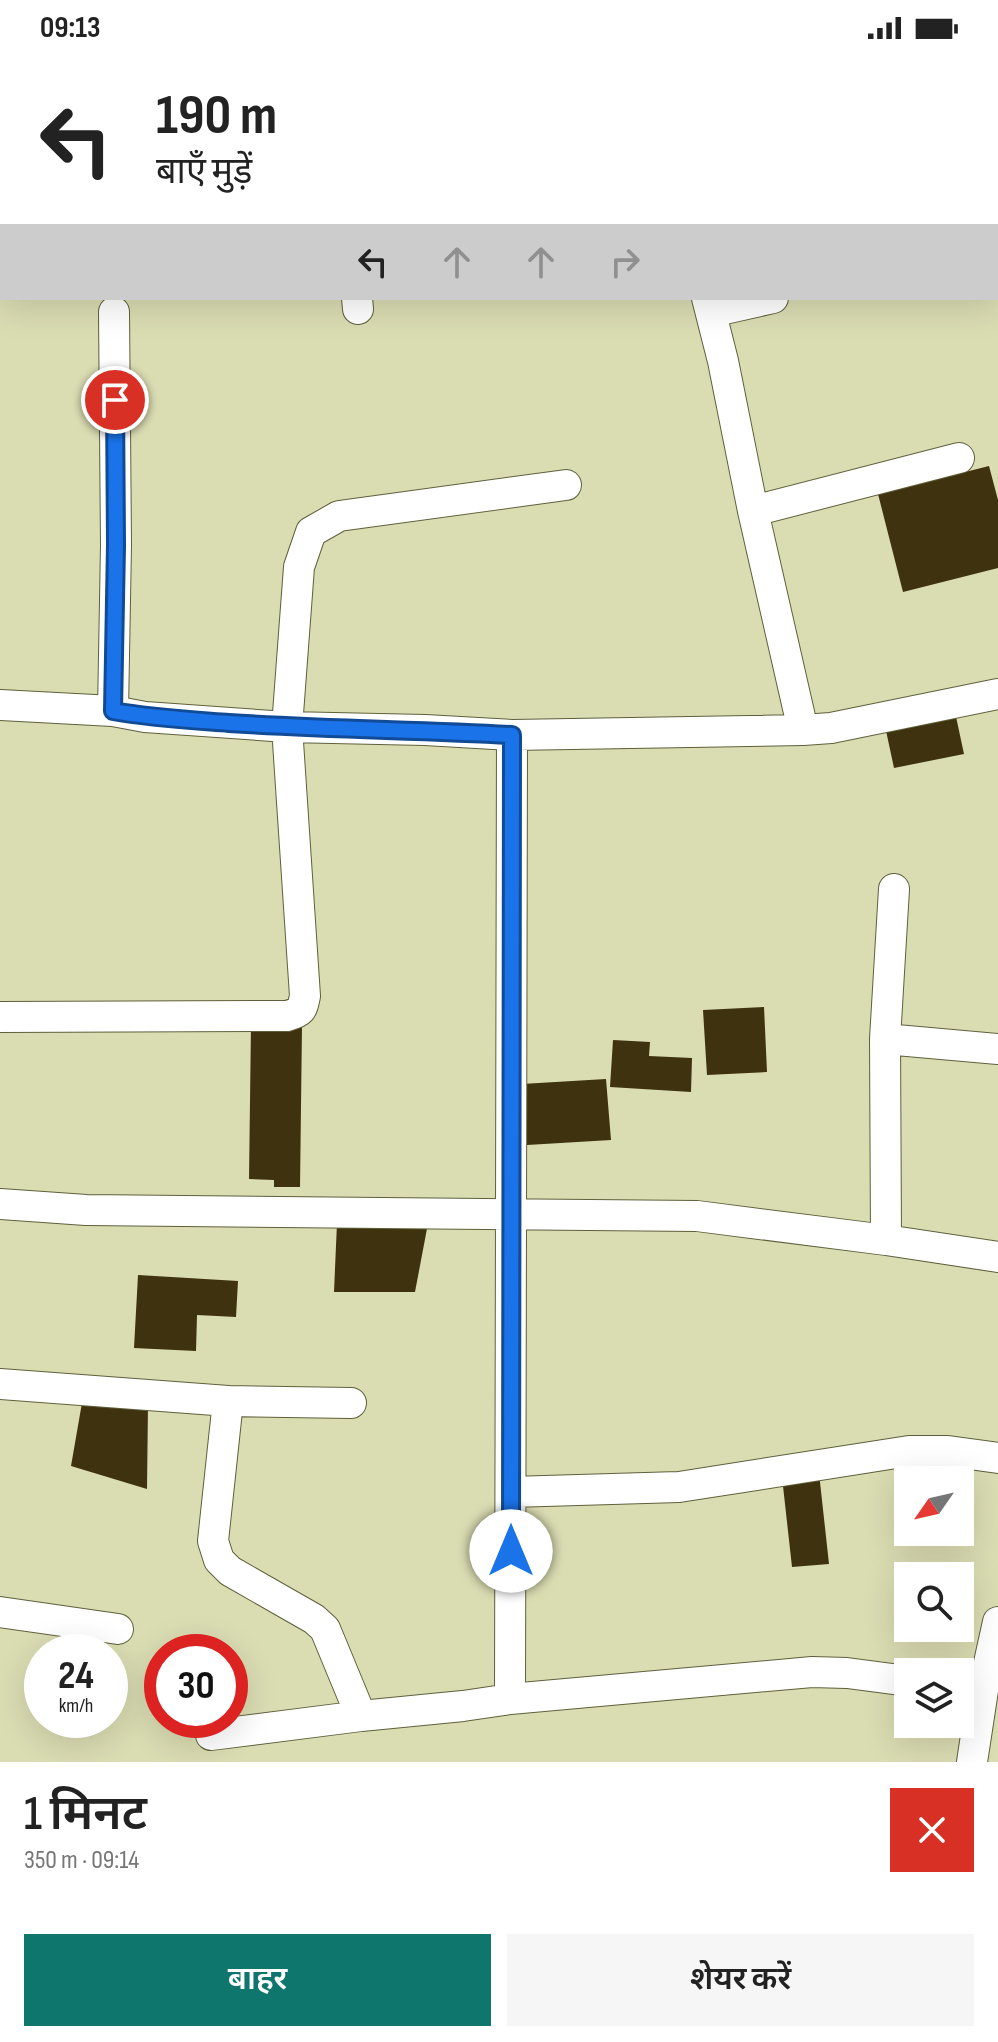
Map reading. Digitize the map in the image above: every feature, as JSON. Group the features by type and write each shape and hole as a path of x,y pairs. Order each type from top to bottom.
{"street":[{"path":"755,300 709,305 803,730"},
{"path":"113,711 116,545 114,312"},
{"path":"753,511 959,458"},
{"path":"0,1017 287,1016 302,1009 305,996 287,727 299,567 311,532 339,516 566,485"},
{"path":"0,705 113,711 145,717 287,727 512,735 831,728 998,694"},
{"path":"510,1699 512,735"},
{"path":"886,1240 885,1039 894,889"},
{"path":"885,1039 998,1049"},
{"path":"0,1204 86,1210 697,1216 998,1257"},
{"path":"0,1384 228,1401 351,1403"},
{"path":"228,1401 213,1541 219,1560 230,1571 314,1619 325,1629 361,1716"},
{"path":"511,1492 679,1487 909,1451 948,1451 998,1458"},
{"path":"0,1612 118,1629"},
{"path":"974,1681 998,1622"},
{"path":"248,1730 510,1699 812,1672 894,1679"},
{"path":"972,1738 972,1762"}],"building":[{"path":"989,466 998,500 998,568 903,592 878,494"},
{"path":"955,712 964,754 894,768 885,726"},
{"path":"764,1007 767,1072 707,1075 703,1010"},
{"path":"251,1024 302,1025 300,1187 274,1187 274,1180 249,1179"},
{"path":"613,1040 650,1042 649,1056 692,1058 691,1092 610,1087"},
{"path":"606,1079 611,1140 527,1145 522,1084"},
{"path":"429,1218 415,1292 334,1292 337,1223"},
{"path":"138,1275 238,1281 236,1317 197,1315 196,1351 134,1348"},
{"path":"83,1397 148,1404 147,1489 71,1466"},
{"path":"819,1473 829,1564 792,1567 782,1477"}],"route":[{"path":"115,400 113,711 145,717 287,727 512,735 511,1551"}]}
